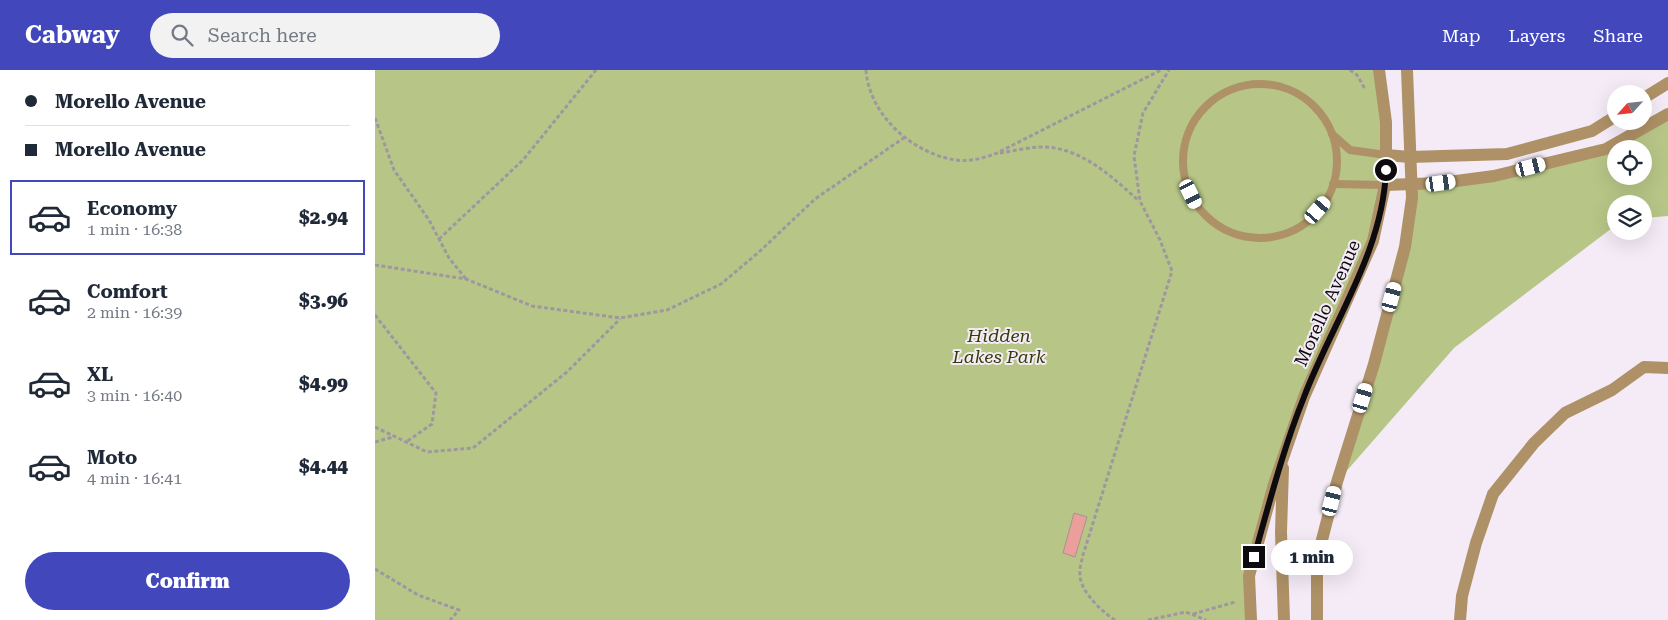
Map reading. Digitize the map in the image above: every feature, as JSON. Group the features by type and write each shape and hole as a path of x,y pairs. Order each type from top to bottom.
{"street":[{"name":"Morello Avenue","path":"1251,620 1249,576 1284,456 1304,397 1373,241 1385,185 1387,154 1387,122 1379,70"},
{"path":"1317,620 1317,559 1337,482 1374,364 1405,248 1412,198 1407,70"},
{"path":"1653,92 1668,83"},
{"path":"1385,185 1441,183 1494,176 1606,149 1668,114"},
{"path":"1387,154 1411,157 1507,154 1592,131 1607,122"},
{"path":"1460,620 1464,587 1476,543 1493,494 1528,450 1565,413 1612,390 1644,367 1668,368"},
{"name":"Morello Avenue","path":"1284,456 1281,532 1284,620"}],"lane":[{"path":"1254,83 1271,84 1298,94 1310,102 1324,118 1332,134 1337,160 1333,184 1325,202 1311,218 1296,229 1276,236 1251,237 1223,228 1211,221 1196,205 1186,184 1182,157 1187,133 1199,112 1220,94 1254,83"},
{"path":"1332,134 1350,150 1387,154"},
{"path":"1333,184 1385,185"}],"path":[{"path":"439,240 523,160 596,70"},
{"path":"866,70 867,78 881,111 892,126 905,137 930,152 957,160 978,160 997,153 1161,70"},
{"path":"1115,620 1097,606 1085,589 1079,576 1083,555 1172,271 1160,240 1140,201 1134,156 1143,113 1169,70"},
{"path":"375,118 394,170 449,258 466,279"},
{"path":"375,265 466,279 532,306 620,318 667,310 721,284 759,252 815,199 905,137"},
{"path":"997,153 1040,147 1074,154 1104,170 1140,201"},
{"path":"375,315 436,392 432,424 406,442"},
{"path":"375,427 427,452 473,448 567,372 620,318"},
{"path":"375,442 394,437"},
{"path":"375,569 418,595 459,610 450,620"},
{"path":"1193,614 1235,601 1236,610"},
{"path":"1148,620 1186,612 1206,620"}],"green space":[{"name":"Hidden Lakes Park","path":"375,70 1379,70 1386,122 1373,241 1304,397 1249,576 1251,620 375,620"},
{"path":"1668,114 1668,216 1652,217 1652,195 1607,195 1607,232 1454,348 1337,482 1405,247 1411,184 1441,183 1607,148 1607,185 1652,185 1652,140 1622,140 1640,130 1653,130 1653,122"}],"building":[{"path":"1074,513 1087,517 1075,557 1063,553"}],"route":[{"path":"1254,557 1274,484 1304,397 1373,241 1385,185 1386,170"}]}
